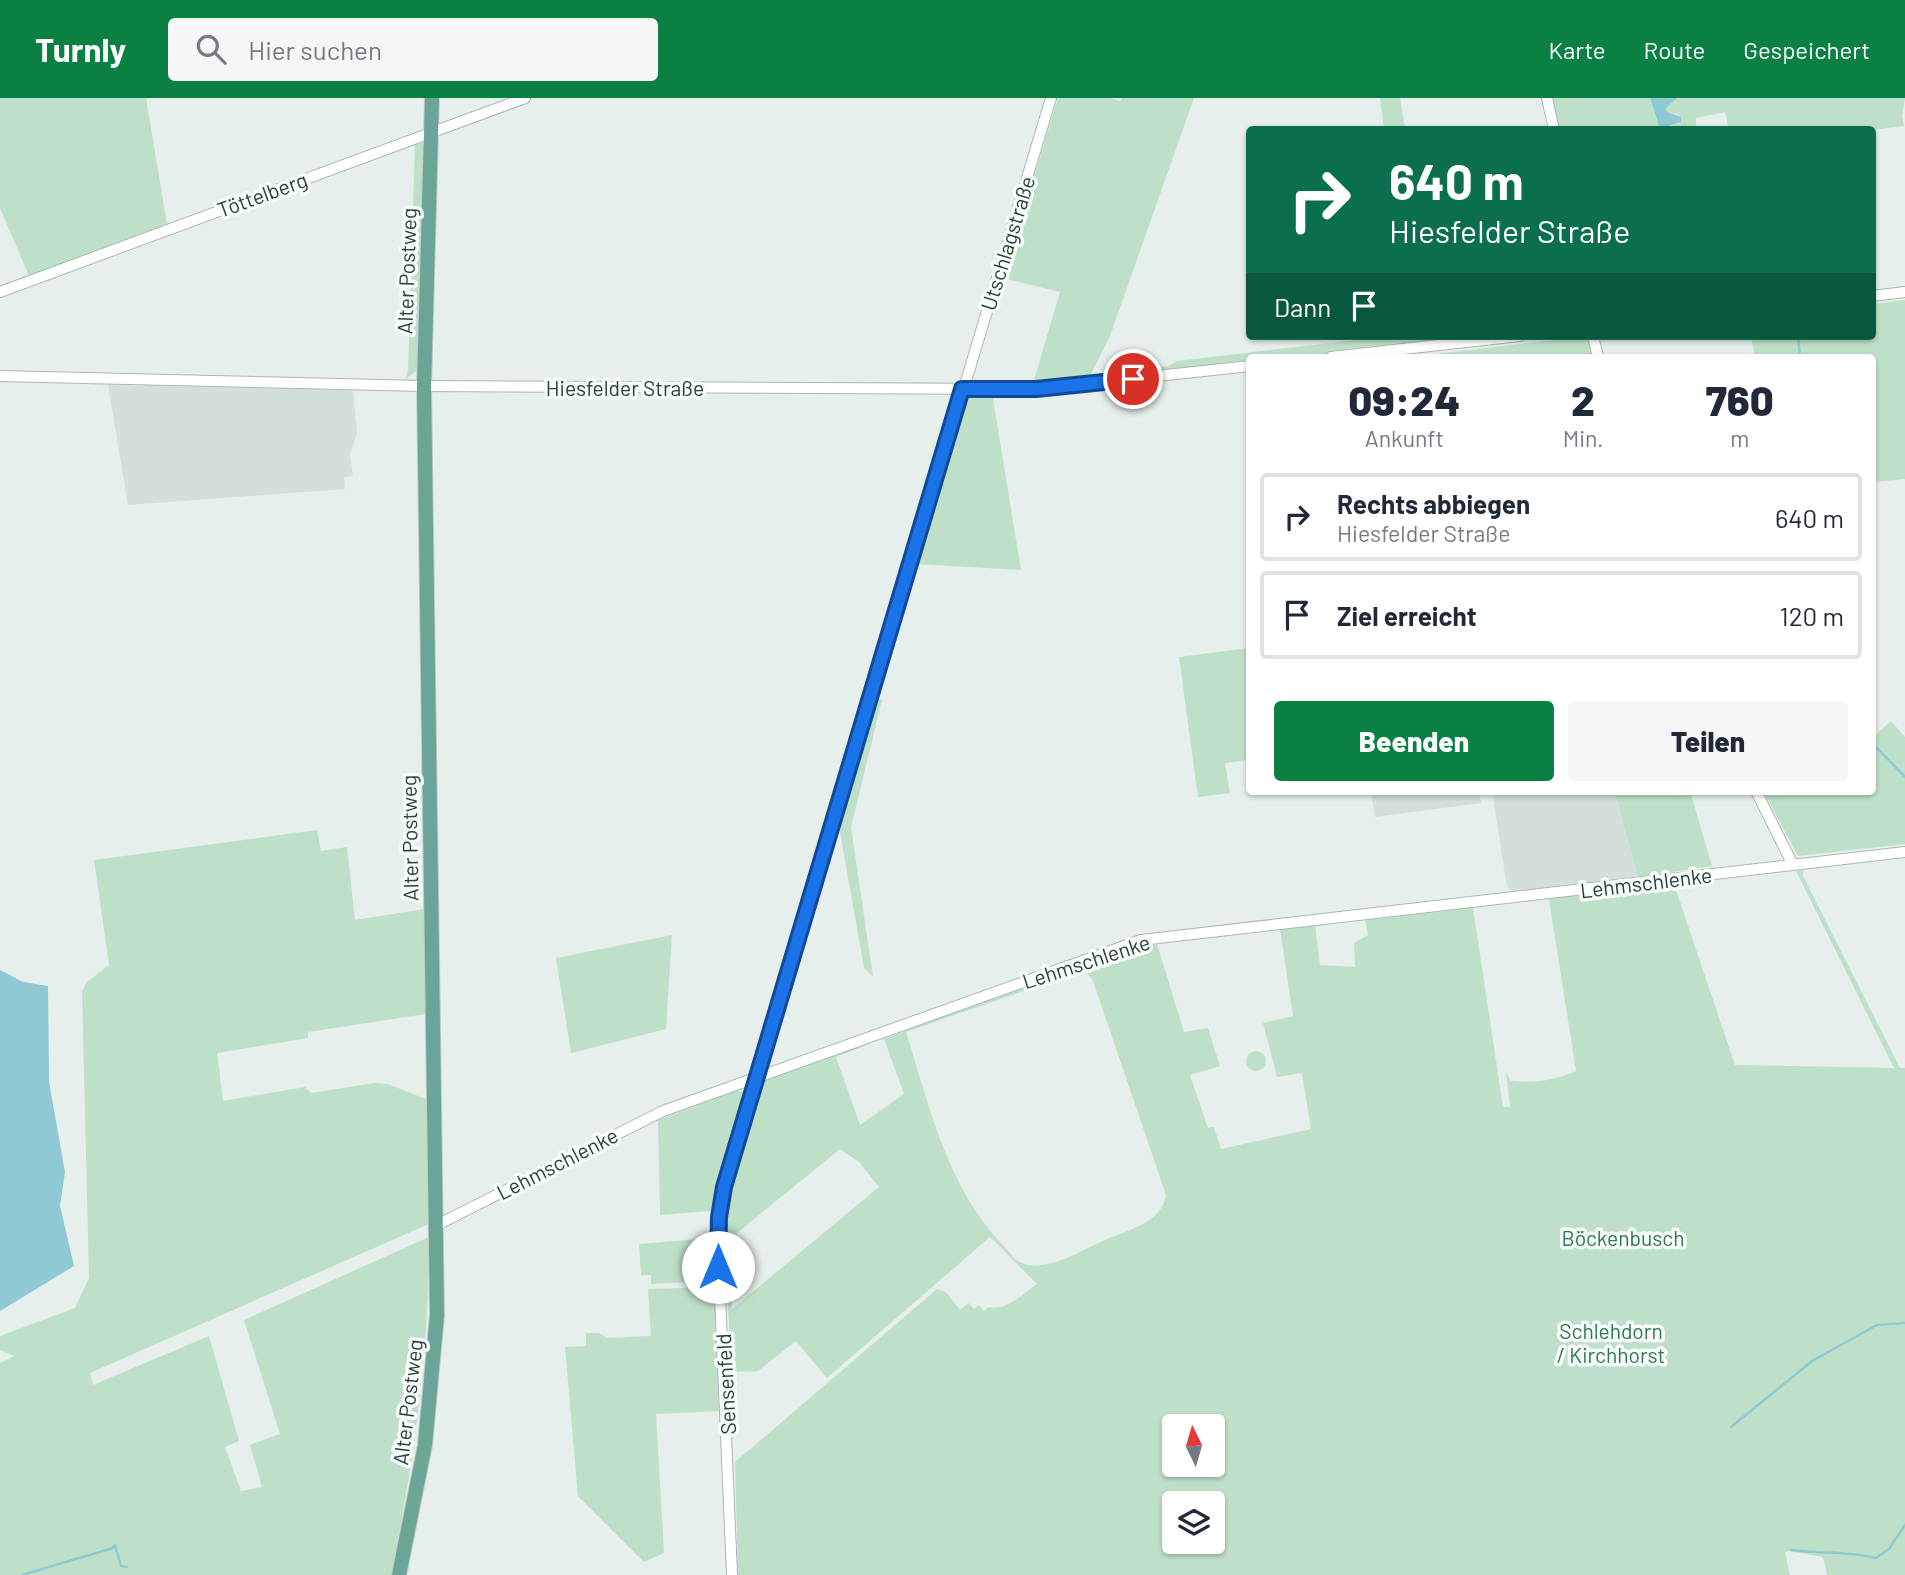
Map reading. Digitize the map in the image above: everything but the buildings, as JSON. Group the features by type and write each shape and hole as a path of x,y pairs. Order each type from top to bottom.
{"main road":[{"name":"Alter Postweg","path":"400,1575 432,1392 437,1315 424,386 432,98"}],"street":[{"name":"Töttelberg","path":"0,292 525,98"},
{"name":"Utschlagstraße","path":"962,389 1051,98"},
{"path":"1547,98 1553,126"},
{"path":"1876,296 1905,292"},
{"path":"1358,354 1484,340"},
{"name":"Hiesfelder Straße","path":"0,376 424,386 1036,389 1246,366"},
{"name":"Sensenfeld","path":"732,1575 718,1240 724,1187 962,389"},
{"path":"1758,795 1793,865"},
{"name":"Lehmschlenke","path":"437,1224 663,1111 1141,940 1905,852"}],"shaded area":[{"path":"108,385 353,390 357,433 350,455 353,476 344,477 345,489 128,505"},
{"path":"1372,795 1480,795 1481,803 1375,817"},
{"path":"1493,795 1615,795 1638,877 1513,891 1507,887"}],"green space":[{"path":"0,98 146,98 167,224 29,276 0,208"},
{"path":"1058,98 1110,98 1120,101 1122,98 1194,98 1110,336 1090,376 1168,366 1177,361 1356,340 1447,340 1324,354 1246,354 1246,363 1091,381 1089,376 1034,380 1060,292 1003,278"},
{"path":"1380,98 1400,98 1405,126 1384,126"},
{"path":"1553,98 1650,98 1659,126 1558,126"},
{"path":"1677,98 1905,98 1902,116 1904,126 1876,130 1876,126 1728,126 1725,112 1696,118 1696,126 1671,126 1681,122 1679,115 1667,112 1666,108"},
{"path":"415,143 424,145 419,363 416,371 405,380 408,370"},
{"path":"1905,300 1905,479 1876,482 1876,354 1754,354 1752,340 1876,340 1876,304"},
{"path":"1554,340 1589,340 1593,354 1436,354"},
{"path":"962,393 992,393 1021,570 913,564"},
{"path":"1246,648 1246,760 1225,763 1230,793 1198,797 1179,657"},
{"path":"876,699 882,700 851,827 873,977 864,968 839,826"},
{"path":"1891,721 1905,737 1905,844 1798,856 1765,795 1876,795 1876,734"},
{"path":"1615,795 1691,795 1712,866 1638,877"},
{"path":"317,830 321,851 347,847 355,920 424,909 426,1014 308,1032 308,1038 217,1053 223,1101 305,1087 311,1093 374,1083 388,1084 428,1100 431,1223 90,1373 93,1385 209,1336 239,1441 225,1447 241,1491 262,1487 250,1445 280,1434 244,1320 429,1237 419,1407 391,1575 0,1575 0,1363 14,1356 0,1350 0,1336 75,1308 89,1278 82,991 87,982 109,965 94,860"},
{"name":"Schlehdorn / Kirchhorst","path":"1804,870 1803,876 1900,1068 1905,1068 1905,1575 1827,1575 1823,1557 1789,1551 1785,1552 1790,1575 738,1575 735,1462 937,1289 946,1292 960,1310 969,1303 974,1309 979,1305 984,1311 989,1307 1009,1304 1037,1284 990,1237 827,1378 796,1341 758,1371 732,1372 725,1261 728,1193 761,1083 765,1079 864,1041 869,1044 836,1057 860,1125 904,1094 884,1039 1089,961 1092,966 1157,944 1184,1032 1208,1028 1220,1066 1190,1075 1208,1128 1214,1127 1221,1149 1311,1129 1302,1073 1277,1077 1263,1023 1293,1016 1280,929 1315,925 1320,965 1355,967 1354,943 1368,935 1365,920 1473,908 1503,1107 1510,1107 1506,1072 1511,1081 1528,1082 1552,1079 1576,1071 1549,899 1674,884 1735,1065 1894,1068 1796,871","holes":["1081,971 1087,973 1093,981 1166,1195 1158,1212 1142,1224 1063,1259 1030,1265 1017,1261 982,1221 953,1170 932,1116 906,1032","840,1149 859,1162 879,1187 732,1309 732,1237"]},
{"path":"672,935 666,1029 571,1053 556,958"},
{"path":"1256,1051 1263,1054 1266,1061 1263,1068 1256,1071 1249,1068 1246,1061 1249,1054"},
{"path":"738,1090 744,1093 710,1211 660,1215 658,1120"},
{"path":"711,1238 713,1281 651,1284 651,1275 641,1275 639,1244"},
{"path":"714,1287 719,1411 656,1414 664,1553 644,1562 578,1496 565,1347 586,1346 586,1333 599,1333 607,1338 651,1336 648,1289"}],"water":[{"path":"1650,98 1677,98 1666,108 1667,112 1681,117 1681,122 1659,126"},
{"path":"0,970 23,982 48,986 49,1082 65,1172 60,1206 74,1266 0,1311"}],"waterway":[{"path":"1798,340 1800,354"},
{"path":"1876,747 1905,777"},
{"path":"1731,1427 1812,1361 1877,1325 1905,1323"},
{"path":"1791,1550 1876,1558 1889,1549 1905,1525"},
{"path":"22,1575 113,1548 115,1545 121,1566 127,1567"}],"route":[{"path":"718,1267 719,1217 724,1187 962,389 1036,389 1133,379"}],"park label":[{"name":"Böckenbusch","path":"1623,1237"}]}
